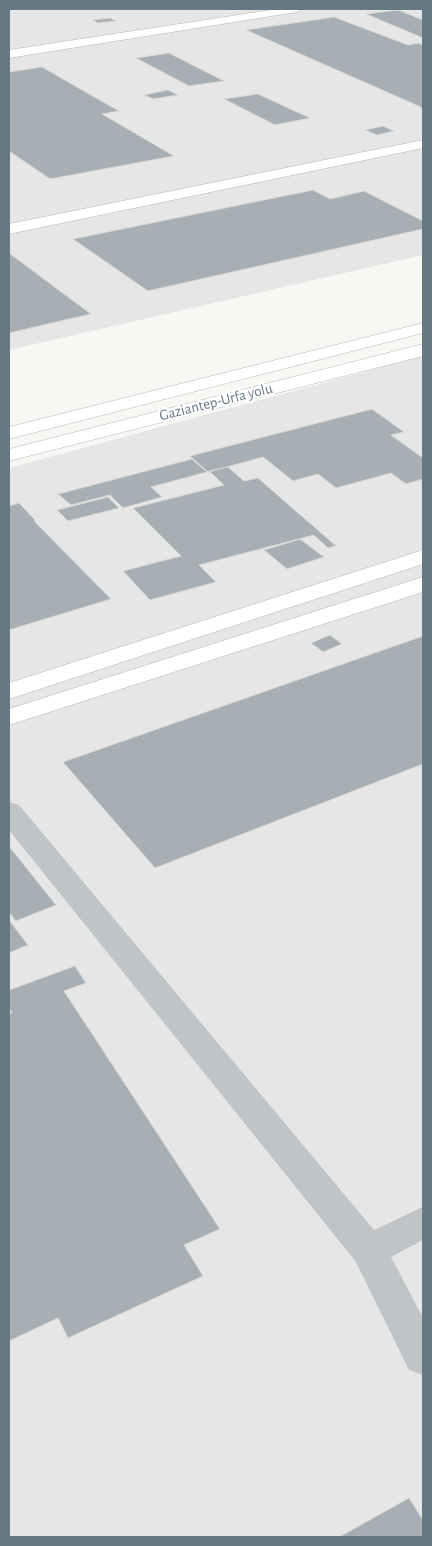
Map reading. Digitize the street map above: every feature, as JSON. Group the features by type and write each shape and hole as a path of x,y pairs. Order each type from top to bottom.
{"main road":[{"path":"9,45 245,9"},
{"path":"9,54 297,9"},
{"path":"80,199 423,134"},
{"path":"9,229 423,144"},
{"name":"Gaziantep-Urfa yolu","path":"9,432 423,328"},
{"name":"Gaziantep-Urfa yolu","path":"9,455 423,350"},
{"path":"9,691 423,557"},
{"path":"9,717 423,584"}],"street":[{"path":"9,811 369,1251 423,1358"},
{"path":"369,1251 423,1222"}],"shaded area":[{"path":"9,9 423,9 423,255 9,350"},
{"path":"423,356 423,1537 9,1537 9,468"}],"building":[{"path":"398,10 423,20 423,38 366,14"},
{"path":"334,17 408,45 418,43 423,45 423,108 246,30"},
{"path":"110,18 116,21 98,23 93,20"},
{"path":"169,53 224,81 189,86 136,58"},
{"path":"42,67 119,111 102,114 174,156 50,179 9,151 9,72"},
{"path":"168,90 178,95 153,99 144,95"},
{"path":"258,94 310,118 275,125 224,99"},
{"path":"383,126 394,131 377,135 365,130"},
{"path":"313,190 330,199 364,191 423,221 423,229 148,291 73,239"},
{"path":"9,253 91,314 9,333"},
{"path":"372,409 404,432 391,435 423,458 423,479 406,484 391,473 336,488 318,474 293,481 263,457 208,472 190,456"},
{"path":"192,459 207,472 151,487 162,497 123,508 110,495 71,505 58,494"},
{"path":"228,467 244,481 258,478 336,546 328,548 314,535 199,565 216,582 150,600 123,571 181,556 133,508 224,485 209,471"},
{"path":"108,497 119,508 68,521 57,510"},
{"path":"19,503 36,521 34,521 111,599 9,630 9,506"},
{"path":"300,539 324,557 287,569 264,550"},
{"path":"330,635 342,644 323,652 311,643"},
{"path":"423,636 423,764 155,868 63,762"},
{"path":"9,846 56,905 16,921 9,912"},
{"path":"9,920 28,945 9,953"},
{"path":"75,966 86,983 64,991 220,1229 184,1245 203,1276 68,1338 58,1318 9,1341 9,1014 12,1013 9,1008 9,990"},
{"path":"409,1498 423,1520 423,1537 339,1537"}]}
